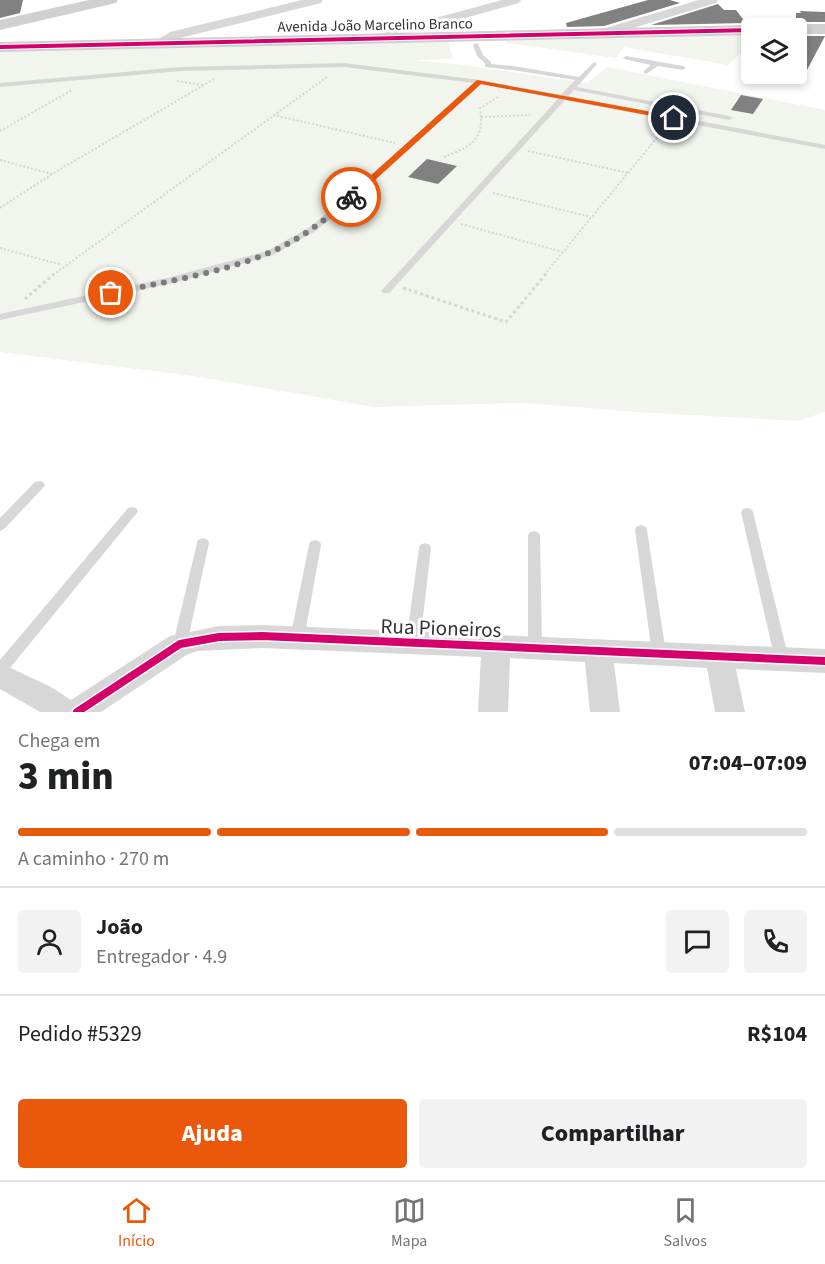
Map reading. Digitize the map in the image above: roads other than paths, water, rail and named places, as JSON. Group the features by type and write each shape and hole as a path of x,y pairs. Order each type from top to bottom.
{"street":[{"path":"0,25 110,0"},
{"path":"160,42 175,35 317,0"},
{"path":"381,37 515,0"},
{"path":"606,32 712,0"},
{"path":"807,29 825,28"},
{"name":"Avenida João Marcelino Branco","path":"0,47 741,30"},
{"name":"Rua Pioneiros","path":"77,712 180,644 196,639 230,637 535,647 825,661"},
{"path":"493,712 496,647"},
{"path":"598,650 605,712"},
{"path":"719,656 730,712"},
{"path":"0,675 40,696 64,712"}],"lane":[{"path":"476,45 480,56 489,63 487,66 581,79"},
{"path":"626,58 683,68"},
{"path":"646,72 657,63"},
{"path":"389,288 594,64"},
{"path":"0,85 235,67 344,65 480,81 825,147"},
{"path":"3,316 173,280 270,253 311,230 480,81"},
{"path":"573,88 729,117"},
{"path":"0,526 39,485"},
{"path":"0,670 132,511"},
{"path":"747,512 782,660"},
{"path":"641,530 658,653"},
{"path":"534,536 535,647"},
{"path":"180,644 203,543"},
{"path":"297,639 315,545"},
{"path":"413,643 425,548"}]}
